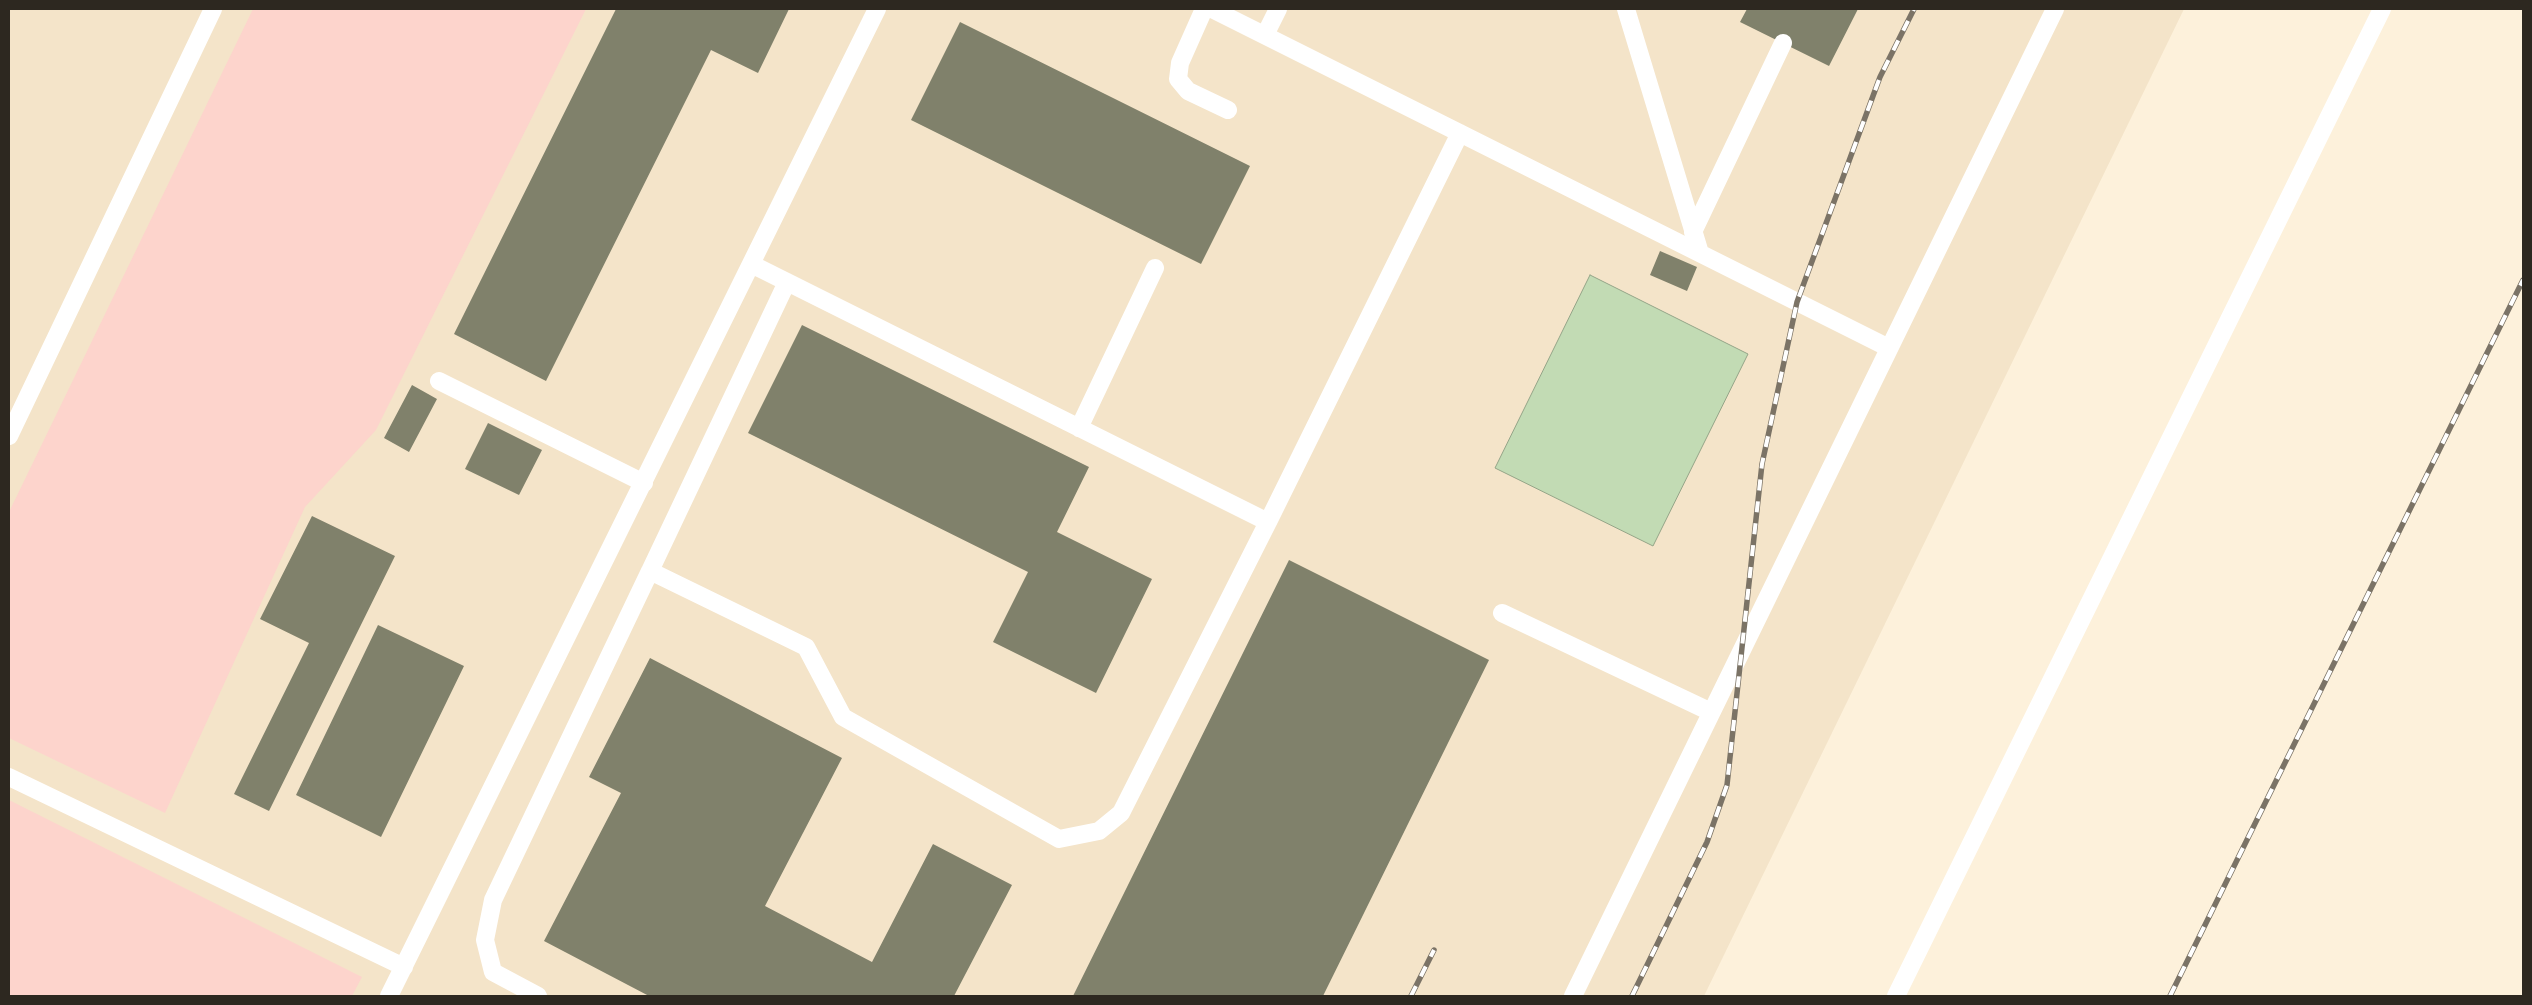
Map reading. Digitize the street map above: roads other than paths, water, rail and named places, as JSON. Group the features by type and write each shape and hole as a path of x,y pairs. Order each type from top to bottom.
{"lane":[{"path":"9,436 213,9"},
{"path":"389,996 877,9"},
{"path":"1204,9 1180,63 1178,78 1188,91 1228,110"},
{"path":"1212,9 1889,348"},
{"path":"1265,35 1278,9"},
{"path":"1626,9 1700,254"},
{"path":"1573,996 2055,9"},
{"path":"1896,996 2382,9"},
{"path":"1693,232 1783,43"},
{"path":"650,571 806,647 843,717 1059,839 1099,832 1121,813 1268,522 1460,133"},
{"path":"751,264 1268,522"},
{"path":"1079,428 1155,268"},
{"path":"538,996 493,972 485,940 493,900 787,282"},
{"path":"439,381 644,483"},
{"path":"1502,613 1711,712"},
{"path":"9,777 404,967"}],"railway":[{"path":"1632,996 1707,842 1727,785 1762,464 1797,302 1880,77 1914,9"},
{"path":"2170,996 2523,280"},
{"path":"1411,996 1434,950"}]}
